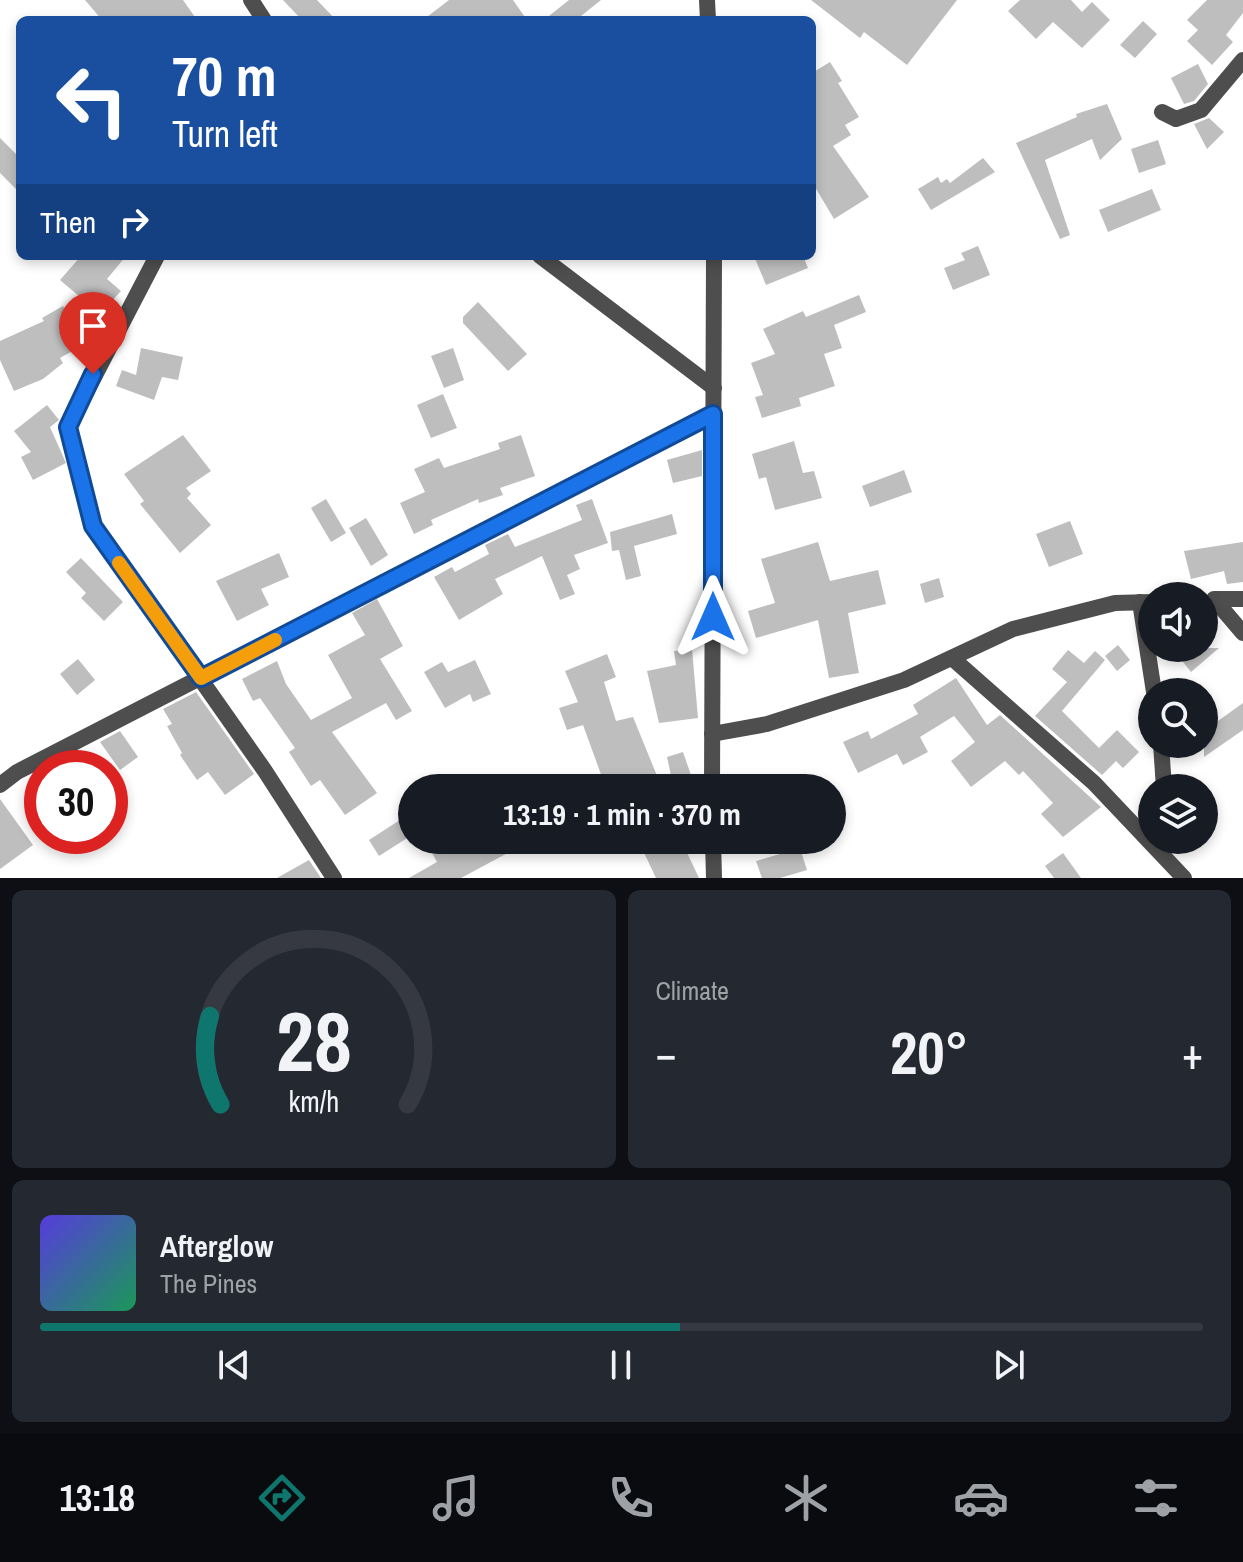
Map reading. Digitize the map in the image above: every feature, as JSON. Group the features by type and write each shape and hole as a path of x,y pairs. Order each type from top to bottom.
{"street":[{"path":"1162,112 1176,119 1201,110 1243,60"},
{"path":"155,260 68,427 93,526 201,678 334,878"},
{"path":"545,260 714,388"},
{"path":"712,774 714,260"},
{"path":"0,785 17,772 713,414"},
{"path":"1218,599 1243,599"},
{"path":"712,734 767,724 904,680 1013,629 1115,603 1138,602"},
{"path":"1218,608 1243,633"},
{"path":"952,658 1138,825"},
{"path":"713,854 714,878"},
{"path":"1166,854 1184,878"}],"building":[{"path":"85,0 183,0 194,16 99,16"},
{"path":"283,0 317,0 332,16 298,16"},
{"path":"449,0 513,0 524,16 428,16"},
{"path":"569,0 601,0 581,16 549,16"},
{"path":"811,0 957,0 907,65 864,32 860,38"},
{"path":"1020,0 1071,0 1082,12 1092,2 1110,20 1082,48 1053,22 1036,39 1008,11"},
{"path":"1207,0 1243,0 1243,13 1226,35 1233,42 1212,65 1187,41 1198,30 1187,20"},
{"path":"1143,21 1157,34 1135,58 1120,45"},
{"path":"830,62 842,81 838,83 859,117 845,125 851,135 833,146 869,197 834,219 816,189 816,71"},
{"path":"1198,64 1208,84 1194,101 1184,104 1171,78"},
{"path":"1107,104 1122,139 1100,160 1092,139 1045,160 1070,235 1060,239 1016,143 1077,117 1076,114"},
{"path":"1209,118 1224,132 1207,149 1194,124"},
{"path":"0,138 16,154 16,189 0,173"},
{"path":"1158,140 1166,164 1139,173 1131,149"},
{"path":"983,158 995,172 931,210 918,189 938,177 941,183 947,179 950,183"},
{"path":"1152,189 1161,210 1108,232 1099,210"},
{"path":"978,246 990,275 953,290 944,268 965,260 961,253"},
{"path":"78,260 123,260 107,279 121,291 100,314 60,280"},
{"path":"756,260 805,260 808,268 766,285"},
{"path":"859,295 866,312 834,325 842,348 824,354 835,386 799,398 801,406 762,418 755,397 763,395 751,363 775,354 763,329 803,311 806,317"},
{"path":"478,302 527,354 508,371 463,323 463,317"},
{"path":"63,306 85,344 60,358 63,363 43,379 14,391 0,360 0,341 44,321 42,318"},
{"path":"141,348 183,357 178,380 162,377 154,400 116,386 122,370 136,375"},
{"path":"453,348 464,380 444,388 431,356"},
{"path":"443,394 457,428 431,438 417,405"},
{"path":"47,405 59,420 50,427 66,463 33,480 21,457 31,452 14,431"},
{"path":"183,435 211,471 186,488 191,494 187,498 211,525 180,553 140,504 144,501 124,474"},
{"path":"521,435 535,476 500,488 503,495 479,503 478,499 431,520 433,525 414,534 400,503 425,492 414,469 439,458 444,468 500,449 498,443"},
{"path":"794,441 803,473 814,471 822,498 775,510 766,477 759,479 752,454"},
{"path":"702,450 702,476 673,483 667,460"},
{"path":"904,470 912,492 870,507 862,486"},
{"path":"326,499 346,533 331,542 311,508"},
{"path":"592,499 608,543 574,555 580,569 567,575 575,594 560,600 542,556 495,579 503,594 459,620 434,577 452,567 455,572 489,554 485,545 508,534 515,547 582,520 576,505"},
{"path":"672,514 677,534 634,546 641,576 626,580 619,550 612,551 610,532"},
{"path":"366,518 388,555 371,566 349,528"},
{"path":"1070,521 1083,554 1049,567 1036,534"},
{"path":"818,542 830,581 878,570 886,604 848,613 859,673 829,678 818,620 756,638 748,611 775,603 761,559"},
{"path":"1243,542 1243,582 1227,584 1224,571 1191,579 1184,551"},
{"path":"279,553 289,577 261,589 269,605 237,621 216,581"},
{"path":"81,558 123,602 104,621 81,598 86,593 66,572"},
{"path":"939,578 944,597 925,603 920,584"},
{"path":"377,599 403,646 380,659 412,711 396,720 386,703 332,732 377,793 345,815 320,780 311,786 289,752 295,748 260,698 253,701 242,679 277,661 286,684 311,720 352,698 328,655 365,635 352,613"},
{"path":"1118,645 1130,660 1117,671 1105,656"},
{"path":"692,649 698,718 659,723 647,671 676,665 674,651"},
{"path":"1068,650 1084,663 1095,651 1105,660 1062,711 1099,748 1117,730 1138,751 1123,768 1116,761 1102,775 1035,716 1067,682 1052,669"},
{"path":"607,654 616,677 604,682 616,721 633,717 656,774 601,774 583,725 567,730 559,708 578,702 565,671"},
{"path":"78,659 95,680 77,695 60,674"},
{"path":"475,660 491,694 473,702 470,694 445,708 424,672 442,662 448,672"},
{"path":"1183,662 1203,662 1191,672"},
{"path":"956,678 987,725 1000,715 1101,807 1063,837 1041,814 1053,803 1023,771 1019,775 1005,761 971,787 951,761 975,742 954,716 920,737 928,752 903,765 897,754 858,773 843,742 868,731 871,739 918,714 913,705"},
{"path":"196,692 254,774 225,795 208,772 197,780 180,755 182,753 167,726 172,724 163,709"},
{"path":"1243,703 1243,730 1218,747 1218,721"},
{"path":"120,731 138,757 128,764 128,750 106,750 100,742"},
{"path":"683,752 691,774 671,774 667,757"},
{"path":"0,799 24,832 24,852 0,869"},
{"path":"398,821 398,844 379,856 369,840"},
{"path":"1063,853 1081,878 1054,878 1045,866"},
{"path":"433,854 506,854 461,878 409,878 437,862"},
{"path":"645,854 688,854 699,878 656,878"},
{"path":"780,854 802,854 807,870 780,878 762,878 756,861"},
{"path":"309,860 321,878 277,878"}],"slow traffic":[{"path":"119,563 201,678 275,640"}],"route":[{"path":"93,374 68,427 93,526 201,678 713,414 713,617"}]}
